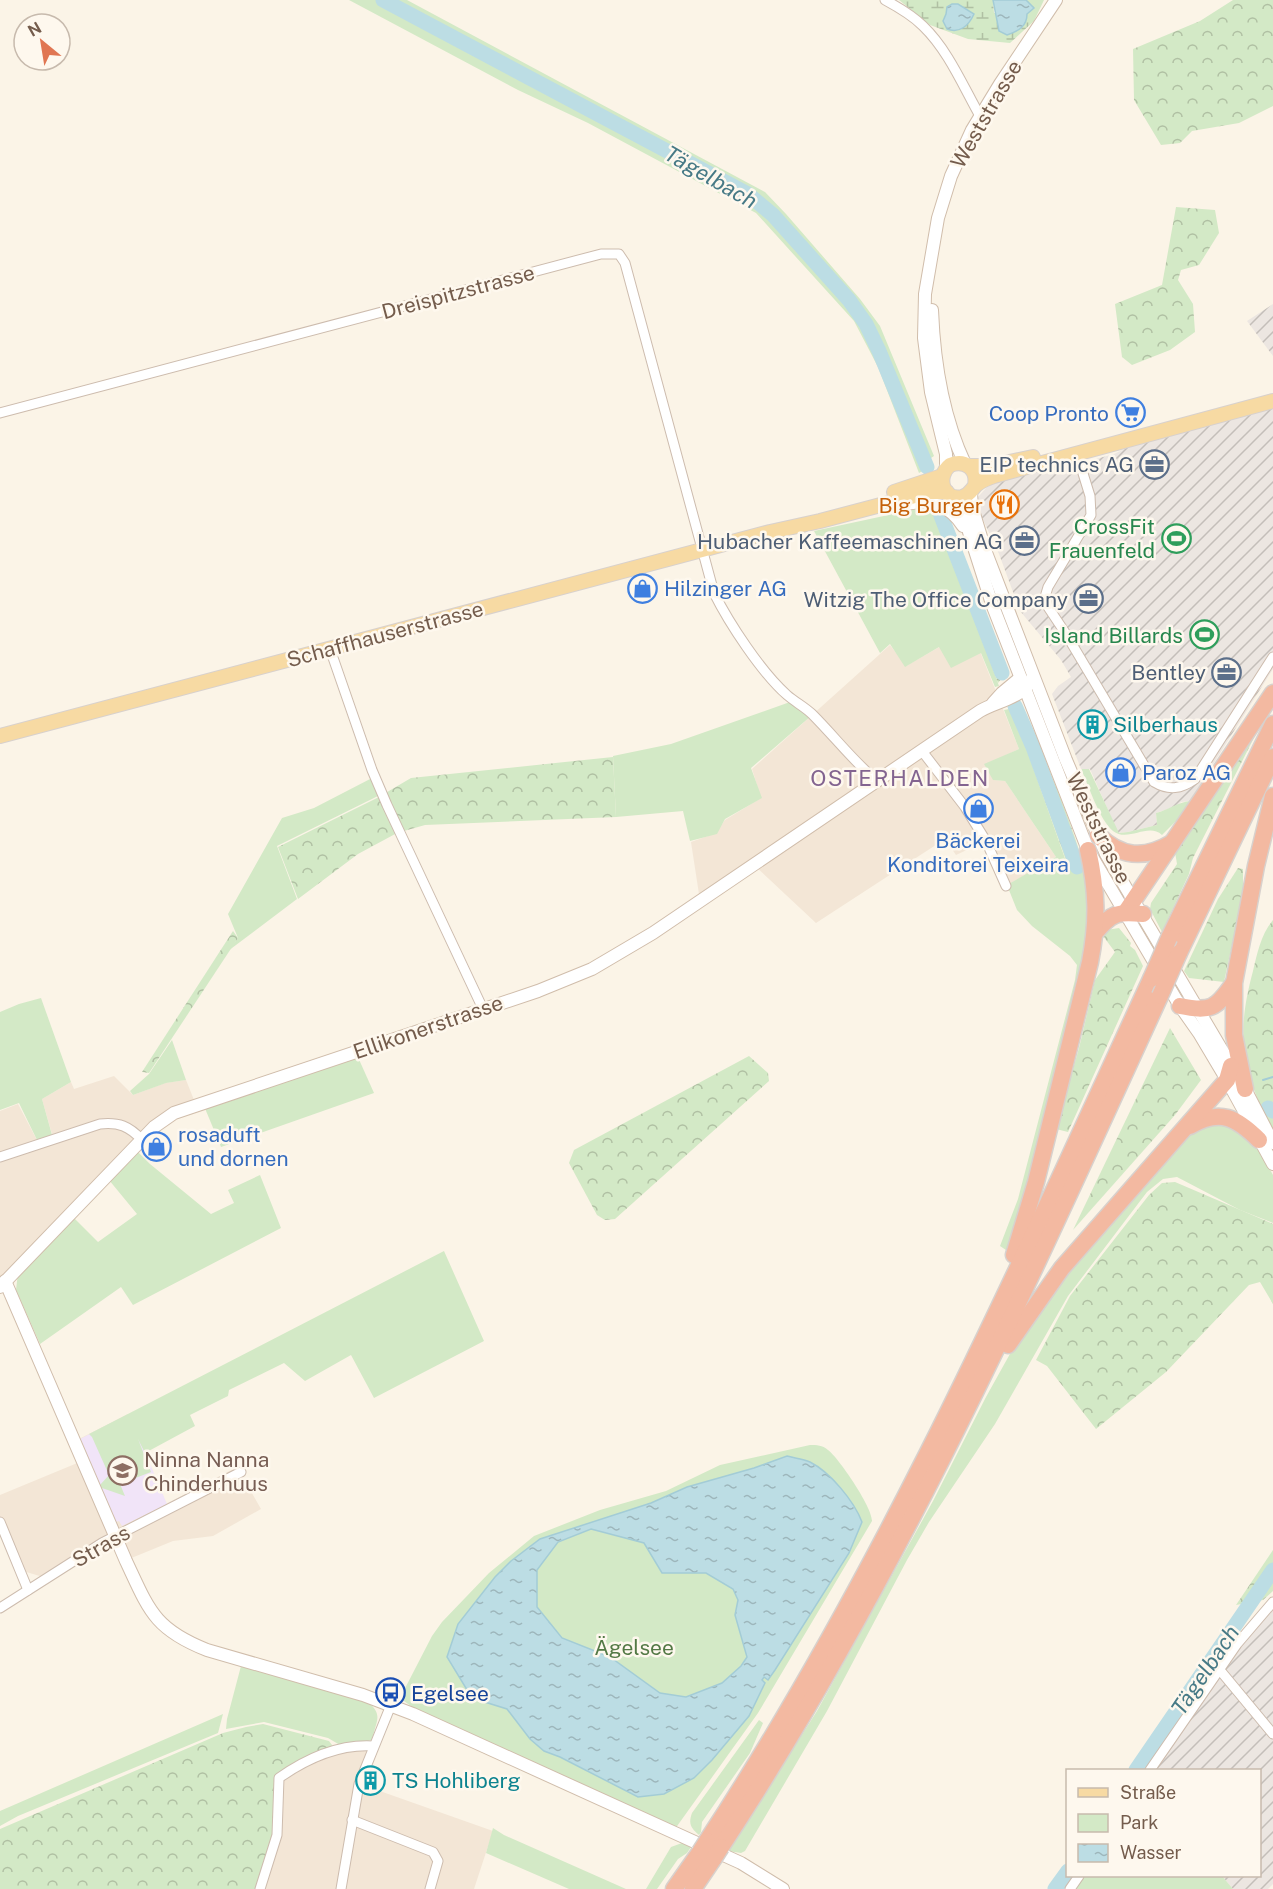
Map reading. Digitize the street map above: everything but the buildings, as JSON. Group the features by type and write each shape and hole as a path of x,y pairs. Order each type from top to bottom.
{"highway":[{"path":"1095,933 1108,918 1134,909 1172,842 1273,693"},
{"path":"693,1889 710,1849 835,1631 903,1504 983,1342 1169,938 1273,724"},
{"path":"675,1889 710,1849 780,1755 842,1649 904,1534 968,1409 1179,953 1273,758"},
{"path":"1245,1089 1233,1026 1234,983 1256,866 1273,796"},
{"path":"1098,836 1114,848 1133,855 1157,851 1172,842"},
{"path":"983,1342 1028,1211 1083,996 1095,933 1096,887 1088,850"},
{"path":"1180,1006 1199,1010 1209,1008 1218,1003 1234,983"},
{"path":"968,1409 1024,1319 1056,1275 1229,1073"},
{"path":"1175,1138 1199,1121 1223,1117 1242,1124 1266,1142"}],"main road":[{"name":"Weststrasse","path":"944,472 946,454 931,392 924,338 924,303 934,235 944,197 963,148 980,116 1056,0"},
{"name":"Weststrasse","path":"929,271 938,366 948,417 967,465"},
{"path":"1129,438 1110,440 991,466 955,463 944,472 941,482 949,494 961,497 994,476 1273,401"},
{"path":"967,465 975,474 973,489"},
{"name":"Schaffhauserstrasse","path":"770,532 944,472"},
{"name":"Weststrasse","path":"973,489 972,507 978,528 1070,771 1098,836 1180,1006 1229,1073 1245,1089 1273,1164"},
{"name":"Schaffhauserstrasse","path":"0,736 770,532 930,492 949,494"},
{"name":"Weststrasse","path":"949,494 962,510 1020,686 1088,850 1134,909 1199,1010 1266,1142"},
{"name":"Weststrasse","path":"820,521 846,520 908,503 931,502 944,506 955,515 970,537"},
{"path":"1020,686 1030,685 1033,676"},
{"name":"Ellikonerstrasse","path":"3,1284 142,1140 174,1113 538,991 591,969 617,955 877,781 924,753 1020,686"},
{"path":"3,1284 146,1605 165,1628 176,1636 207,1650 332,1685 391,1705 741,1863 783,1889"}],"street":[{"path":"885,0 905,11 923,25 939,44 980,116"},
{"name":"Dreispitzstrasse","path":"0,413 612,252 619,254 625,263 701,550"},
{"path":"1077,454 1090,496 1091,515 1048,587 1045,597 1048,607 1154,782 1162,787 1174,789 1185,786 1195,778 1273,657"},
{"path":"701,550 714,592 725,615 772,680 811,713 856,764 877,781"},
{"path":"330,649 383,796 483,1009"},
{"path":"924,753 965,807 986,841 1006,886"},
{"path":"0,1156 100,1124 114,1122 124,1125 142,1140"},
{"name":"Strass","path":"0,1608 102,1543 241,1472"},
{"path":"0,1522 28,1590"},
{"path":"1151,1769 1219,1669 1273,1602"},
{"path":"1219,1669 1273,1734"},
{"path":"341,1889 360,1784 391,1705"},
{"path":"260,1889 277,1835 279,1778 292,1769 335,1749 373,1746"},
{"path":"352,1820 433,1852 438,1861 430,1889"}],"shaded area":[{"path":"1273,304 1273,356 1247,321"},
{"path":"1273,408 1273,669 1190,801 1181,802 1177,806 1156,813 1157,825 1118,833 1090,769 1081,769 1052,694 1058,686 1071,677 1061,660 1020,611 999,554 978,509 978,497 987,487 1000,481 1069,463 1085,462 1114,454 1130,446"},
{"path":"971,629 1019,749 985,765 994,780 1005,781 1056,857 1006,886 986,841 956,855 945,839 816,923 754,865 699,894 691,842 716,833 725,820 761,798 752,769 890,645 906,666"},
{"path":"114,1076 133,1095 165,1083 186,1080 194,1100 168,1110 0,1280 0,1111 18,1104 40,1146 54,1141 42,1099 71,1082 74,1089"},
{"path":"128,1414 166,1504 237,1467 261,1509 213,1536 173,1541 129,1559 117,1530 43,1577 23,1571 0,1517 0,1495 87,1459 79,1439"},
{"name":"Ninna Nanna Chinderhuus","path":"129,1414 167,1504 122,1526 119,1521 116,1522 110,1511 80,1439"},
{"path":"1273,1602 1273,1884 1268,1889 1233,1889 1223,1877 1261,1877 1261,1769 1151,1769"},
{"path":"373,1746 360,1784 493,1831 474,1889 260,1889 277,1783 335,1749"}],"green space":[{"path":"349,0 407,0 765,192 860,299 880,326 934,456 931,458 929,467 919,473 878,367 854,321 756,213 588,123 518,90"},
{"path":"899,0 993,0 994,13 1027,14 1034,8 1026,0 1044,0 1034,21 1010,43 968,39 930,25"},
{"path":"1233,0 1273,0 1273,106 1239,123 1192,131 1180,143 1161,145 1134,100 1133,49 1200,21"},
{"path":"1176,207 1215,210 1219,233 1199,265 1181,270 1178,280 1193,304 1195,332 1170,350 1132,365 1122,357 1115,304 1162,285"},
{"path":"921,508 936,511 999,686 995,687 981,653 951,668 939,647 905,667 890,644 880,653 814,531"},
{"path":"948,518 961,557 1007,668 1007,672 998,683 938,519"},
{"path":"790,702 811,716 751,768 762,798 725,819 717,834 690,841 683,811 616,817 613,756 671,744"},
{"path":"1019,707 1055,783 1083,863 1069,869 1010,709"},
{"path":"1009,709 1027,750 1069,870 1086,863 1091,894 1087,958 1009,1252 1000,1246 1018,1199 1077,965 1070,956 1032,926 1017,910 1007,885 1056,857 1005,781 993,780 984,764 1019,749 1004,710"},
{"path":"1260,726 1193,858 1189,874 1162,932 1150,909 1151,903 1177,864 1175,852"},
{"path":"613,757 616,817 425,825 397,833 358,854 298,899 278,847 377,798 411,778"},
{"path":"1081,769 1089,769 1119,833 1157,825 1156,813 1190,801 1178,819 1162,835 1151,831 1119,834 1113,831 1103,819"},
{"path":"372,778 380,795 277,846 297,899 228,951 238,938 228,914 282,818 314,808"},
{"path":"1238,868 1243,869 1243,894 1224,982 1189,978 1184,971 1218,899"},
{"path":"1273,920 1273,1131 1248,1072 1243,1035 1247,995 1256,958 1262,938"},
{"path":"1119,928 1131,943 1130,946 1135,950 1143,966 1068,1132 1056,1129 1095,980 1115,952 1103,936 1106,930"},
{"path":"233,931 238,938 149,1073 142,1072"},
{"path":"41,998 71,1082 42,1099 52,1135 37,1140 19,1103 0,1110 0,1012"},
{"path":"1170,1028 1201,1080 1175,1115 1073,1230"},
{"path":"172,1040 186,1080 166,1083 133,1095 130,1091 149,1074"},
{"path":"357,1055 374,1093 221,1147 204,1106"},
{"path":"749,1056 768,1073 769,1081 615,1219 605,1220 597,1215 569,1163 574,1150"},
{"path":"1230,1122 1254,1142 1273,1175 1273,1223 1240,1210 1177,1177 1163,1179 1147,1192 1068,1296 995,1424 929,1522 827,1711 745,1851 741,1853 728,1851 817,1711 933,1501 1021,1334 1055,1285 1189,1132 1207,1123"},
{"path":"136,1150 211,1214 234,1203 228,1190 260,1175 281,1228 133,1305 121,1287 40,1344 16,1290 18,1273 72,1216 98,1242 137,1214 109,1180"},
{"path":"1175,1182 1273,1224 1273,1304 1260,1282 1249,1285 1166,1372 1096,1429 1047,1366 1036,1360 1070,1296 1149,1195 1162,1183"},
{"path":"444,1251 484,1341 374,1398 351,1355 305,1381 284,1363 229,1390 228,1396 190,1415 195,1426 145,1453 138,1439 151,1472 120,1484 125,1496 102,1488 100,1485 109,1475 89,1434"},
{"name":"Ägelsee","path":"810,1445 826,1448 839,1462 867,1505 872,1521 758,1713 675,1829 423,1715 400,1698 432,1636 442,1622 489,1573 534,1536 600,1510 666,1491 720,1465"},
{"path":"1273,1550 1273,1591 1263,1600 1236,1605"},
{"path":"241,1666 368,1702 376,1711 377,1716 373,1739 364,1743 340,1745 328,1738 264,1722 226,1729"},
{"path":"223,1714 218,1733 18,1816 0,1826 0,1811"},
{"path":"759,1720 763,1723 750,1753 702,1822 699,1835 691,1825 692,1813"},
{"path":"263,1724 329,1741 335,1749 279,1778 277,1835 260,1889 0,1889 0,1829 223,1733"},
{"path":"493,1828 626,1889 569,1889 486,1853"},
{"path":"682,1843 691,1847 687,1853 678,1859 657,1889 646,1889 671,1847"},
{"path":"1082,1877 1223,1877 1233,1889 1074,1889"}],"water":[{"path":"993,0 1026,0 1034,8 1027,14 1026,22 1021,28 1007,35 999,31"},
{"path":"958,4 974,14 967,25 956,30 947,29 943,21 947,7"},
{"name":"Ägelsee","path":"787,1456 810,1462 840,1488 862,1522 849,1553 775,1670 768,1680 764,1677 762,1680 765,1683 749,1716 694,1778 664,1794 638,1797 544,1751 530,1739 507,1709 472,1698 447,1657 458,1624 495,1577 511,1561 540,1539 651,1503 687,1487","holes":["591,1529 644,1543 662,1573 706,1573 733,1589 738,1600 735,1615 747,1657 741,1666 722,1683 686,1697 660,1693 610,1657 562,1638 537,1607 537,1570 558,1542"]}],"waterway":[{"name":"Tägelbach","path":"383,0 748,194 773,215 849,300 866,324 927,467"},
{"name":"Tägelbach","path":"940,513 1002,673"},
{"name":"Tägelbach","path":"1015,706 1033,747 1077,867"},
{"path":"1263,1080 1273,1077"},
{"name":"Tägelbach","path":"1268,1108 1273,1111"},
{"name":"Tägelbach","path":"1137,1769 1273,1570"},
{"name":"Tägelbach","path":"1055,1889 1066,1874"}],"place":[{"name":"Coop Pronto","path":"1130,413"},
{"name":"EIP technics AG","path":"1155,464"},
{"name":"Big Burger","path":"1004,505"},
{"name":"CrossFit Frauenfeld","path":"1176,538"},
{"name":"Hubacher Kaffeemaschinen AG","path":"1024,541"},
{"name":"Hilzinger AG","path":"643,588"},
{"name":"Witzig The Office Company","path":"1089,599"},
{"name":"Island Billards","path":"1204,635"},
{"name":"Bentley","path":"1227,672"},
{"name":"Silberhaus","path":"1092,724"},
{"name":"Paroz AG","path":"1121,772"},
{"name":"Bäckerei Konditorei Teixeira","path":"978,809"},
{"name":"rosaduft und dornen","path":"157,1146"},
{"name":"Ninna Nanna Chinderhuus","path":"123,1471"},
{"name":"Egelsee","path":"390,1693"},
{"name":"TS Hohliberg","path":"371,1780"}],"district":[{"name":"OSTERHALDEN","path":"900,778"}]}
